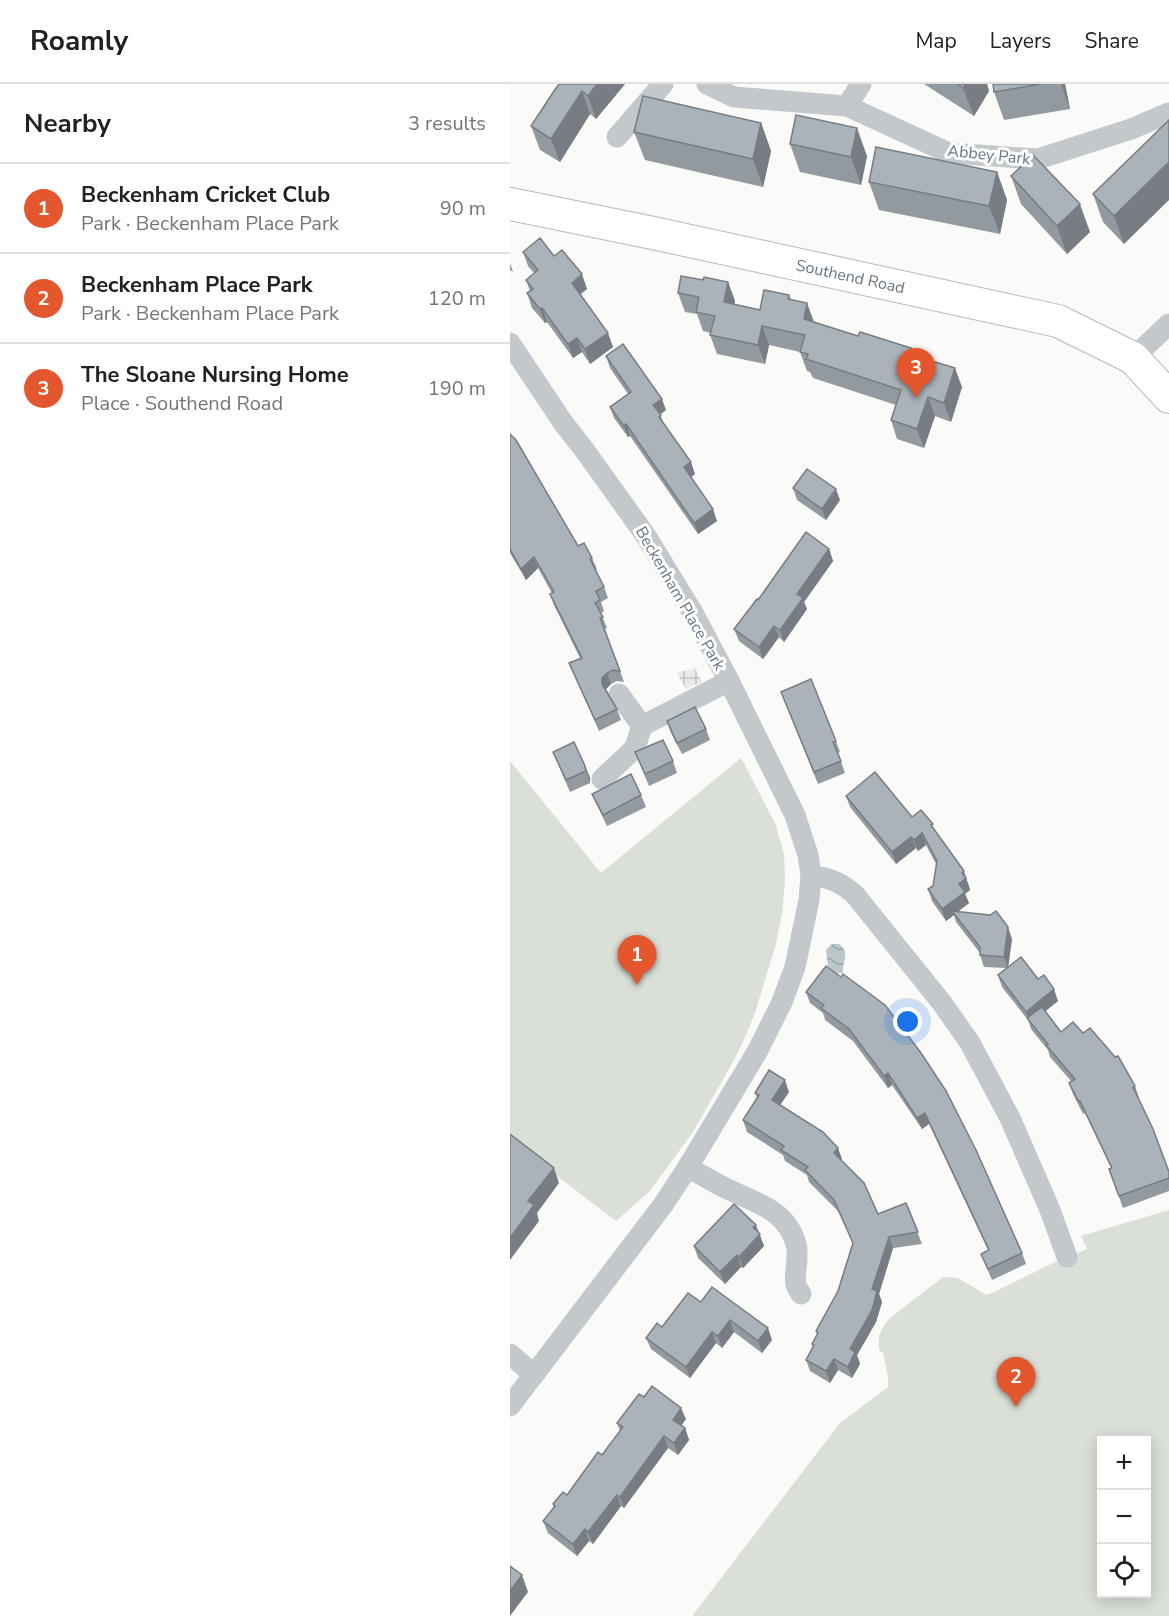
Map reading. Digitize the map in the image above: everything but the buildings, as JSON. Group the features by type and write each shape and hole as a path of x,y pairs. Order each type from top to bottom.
{"main road":[{"name":"Southend Road","path":"510,204 1058,321 1133,358 1169,397"}],"street":[{"path":"617,137 663,84"},
{"name":"Abbey Park","path":"707,84 734,97 847,106 950,153 1038,159 1131,129 1169,114"},
{"path":"847,106 861,84"},
{"path":"1133,358 1169,324"},
{"name":"Beckenham Place Park","path":"510,343 564,424 625,505 666,567 706,635 795,815 808,855 811,875 800,948 782,1002 753,1059 688,1167 641,1236 510,1406"},
{"path":"602,779 634,748 642,726 729,681"},
{"path":"619,694 642,726"},
{"path":"811,875 843,884 856,896 942,1003 970,1043 1010,1118 1050,1210 1067,1257"},
{"path":"688,1167 765,1205 779,1215 790,1230 796,1245 798,1261 796,1285 801,1294"},
{"path":"510,1354 534,1375"}],"shaded area":[{"path":"695,668 702,682 686,689 677,673"},
{"path":"741,758 775,823 784,854 785,881 782,914 775,947 755,1013 743,1042 693,1132 650,1191 616,1221 510,1140 510,761 601,873"},
{"path":"1169,1210 1169,1616 692,1616 840,1423 888,1387 888,1377 883,1352 880,1352 879,1338 890,1318 943,1277 958,1278 986,1295 1087,1249 1081,1236"}],"water":[{"path":"832,944 839,944 845,950 843,973 829,974 826,950"}],"place":[{"name":"The Sloane Nursing Home","path":"916,398"},
{"name":"Beckenham Cricket Club","path":"637,985"},
{"name":"Beckenham Place Park","path":"1016,1407"}]}
